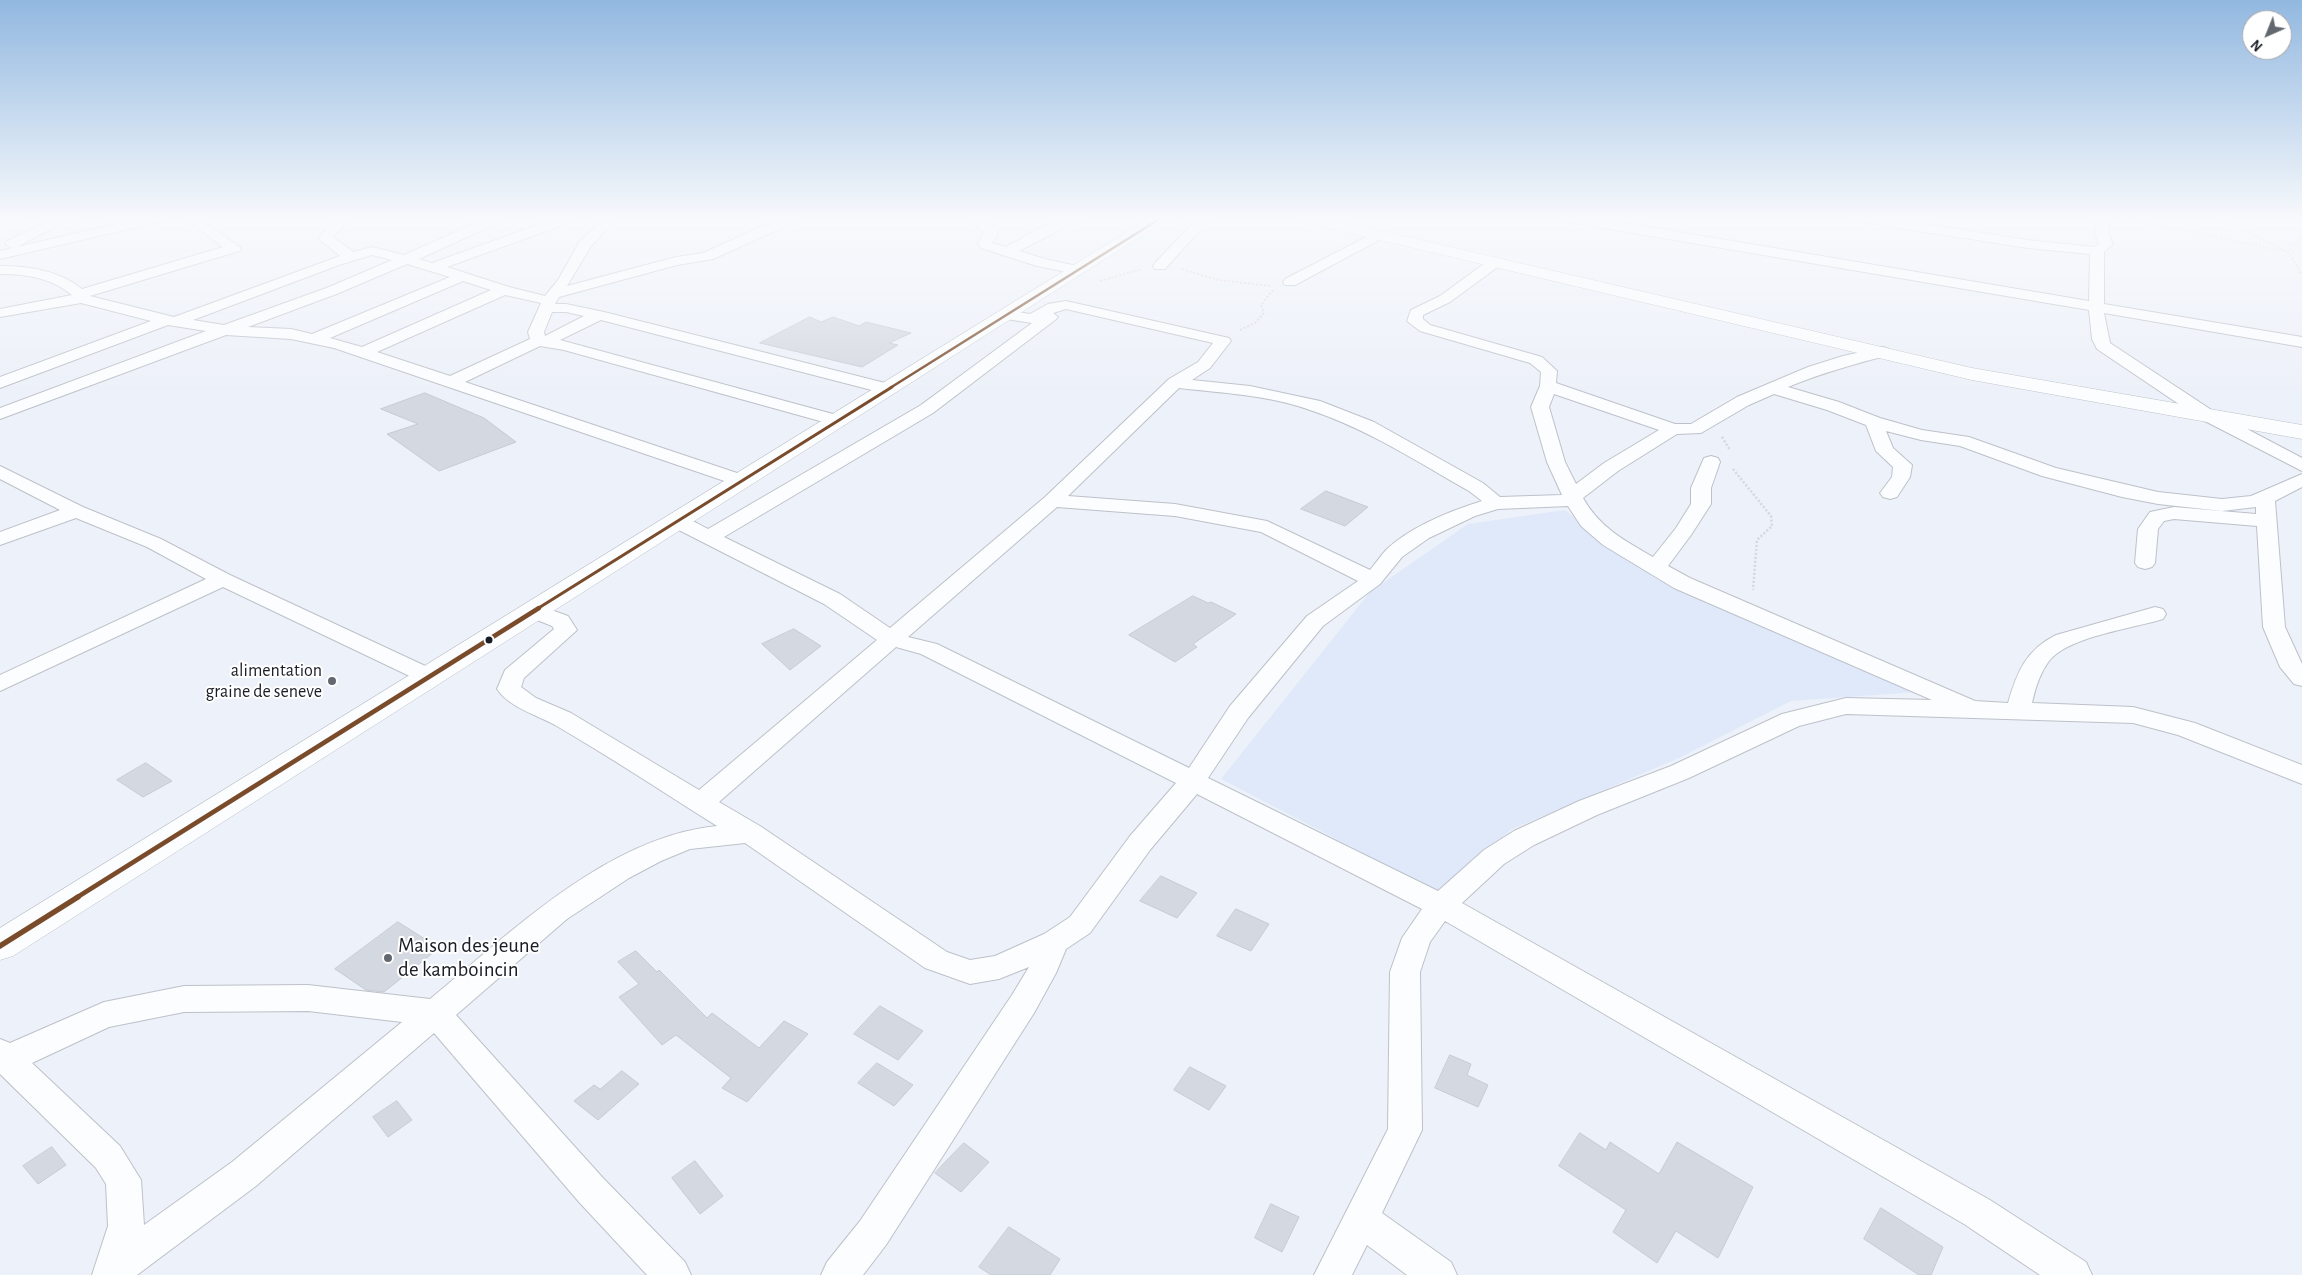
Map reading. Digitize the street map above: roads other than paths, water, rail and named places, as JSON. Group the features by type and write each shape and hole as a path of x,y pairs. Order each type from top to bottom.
{"main road":[{"path":"0,946 1006,315 1061,294 1072,278"},
{"path":"1557,278 2006,380 2302,432"}],"street":[{"path":"54,278 95,303 172,321 224,330 257,330 313,338 363,352 742,481"},
{"path":"0,313 81,296 140,278"},
{"path":"0,383 293,278"},
{"path":"0,414 132,362 224,330 361,278"},
{"path":"257,330 397,278"},
{"path":"313,338 461,278"},
{"path":"464,278 504,290 551,301 566,308 887,389"},
{"path":"566,278 551,301 536,332 542,341 838,421"},
{"path":"551,301 624,278"},
{"path":"1290,282 1298,278"},
{"path":"1474,278 1445,299 1416,313 1415,321 1425,328 1536,360 1549,372 1548,386 1540,407 1556,462 1573,498 1588,522 1610,541 1682,583 1977,710"},
{"path":"1936,278 2302,342"},
{"path":"2098,278 2098,338 2103,346 2206,415 2302,464"},
{"path":"363,352 504,290"},
{"path":"701,803 1052,500 1175,383 1204,365 1223,341 1061,294 927,409 709,537"},
{"path":"452,381 599,315"},
{"path":"1548,386 1674,429 1696,429 1743,401 1830,364 1883,352"},
{"path":"1175,383 1250,391 1314,405 1368,426 1476,487 1496,503"},
{"path":"1772,388 1833,406 1874,422 1921,435 1963,441 2049,472 2122,491 2222,505 2253,502 2302,480"},
{"path":"1874,422 1885,451 1903,465 1901,478 1890,493"},
{"path":"535,611 560,621 566,630 513,675 509,689 528,704 562,719 750,833 936,960 970,972 999,966 1054,942 1080,925 1140,843 1193,781 1239,712 1315,621 1373,580 1395,553 1422,534 1468,512 1496,503 1573,498 1611,467 1674,429"},
{"path":"1655,568 1684,531 1701,504 1701,488 1711,462"},
{"path":"0,472 76,511 154,542 223,579 428,676"},
{"path":"2265,498 2274,627 2292,667 2302,679"},
{"path":"1052,500 1175,510 1267,527 1373,580"},
{"path":"0,539 76,511"},
{"path":"2145,563 2148,529 2156,516 2174,513 2267,520"},
{"path":"678,522 832,598 891,639 929,649 1441,905 1977,1212 2073,1275"},
{"path":"0,684 223,579"},
{"path":"2018,710 2024,685 2043,652 2066,639 2135,622 2155,614"},
{"path":"1333,1275 1406,1130 1405,972 1417,938 1441,905 1494,857 1524,838 1588,808 1680,772 1791,720 1846,706 2133,715 2186,729 2302,775"},
{"path":"111,1272 244,1174 557,911 634,863 686,841 750,833"},
{"path":"840,1275 873,1233 1023,1004 1041,973 1054,942"},
{"path":"111,1272 126,1226 123,1180 108,1157 4,1056 104,1015 184,999 308,998 435,1013 592,1190 672,1275"},
{"path":"1361,1219 1438,1275"}],"place":[{"name":"alimentation graine de seneve","path":"332,681"},
{"name":"Maison des jeune de kamboincin","path":"388,958"}]}
